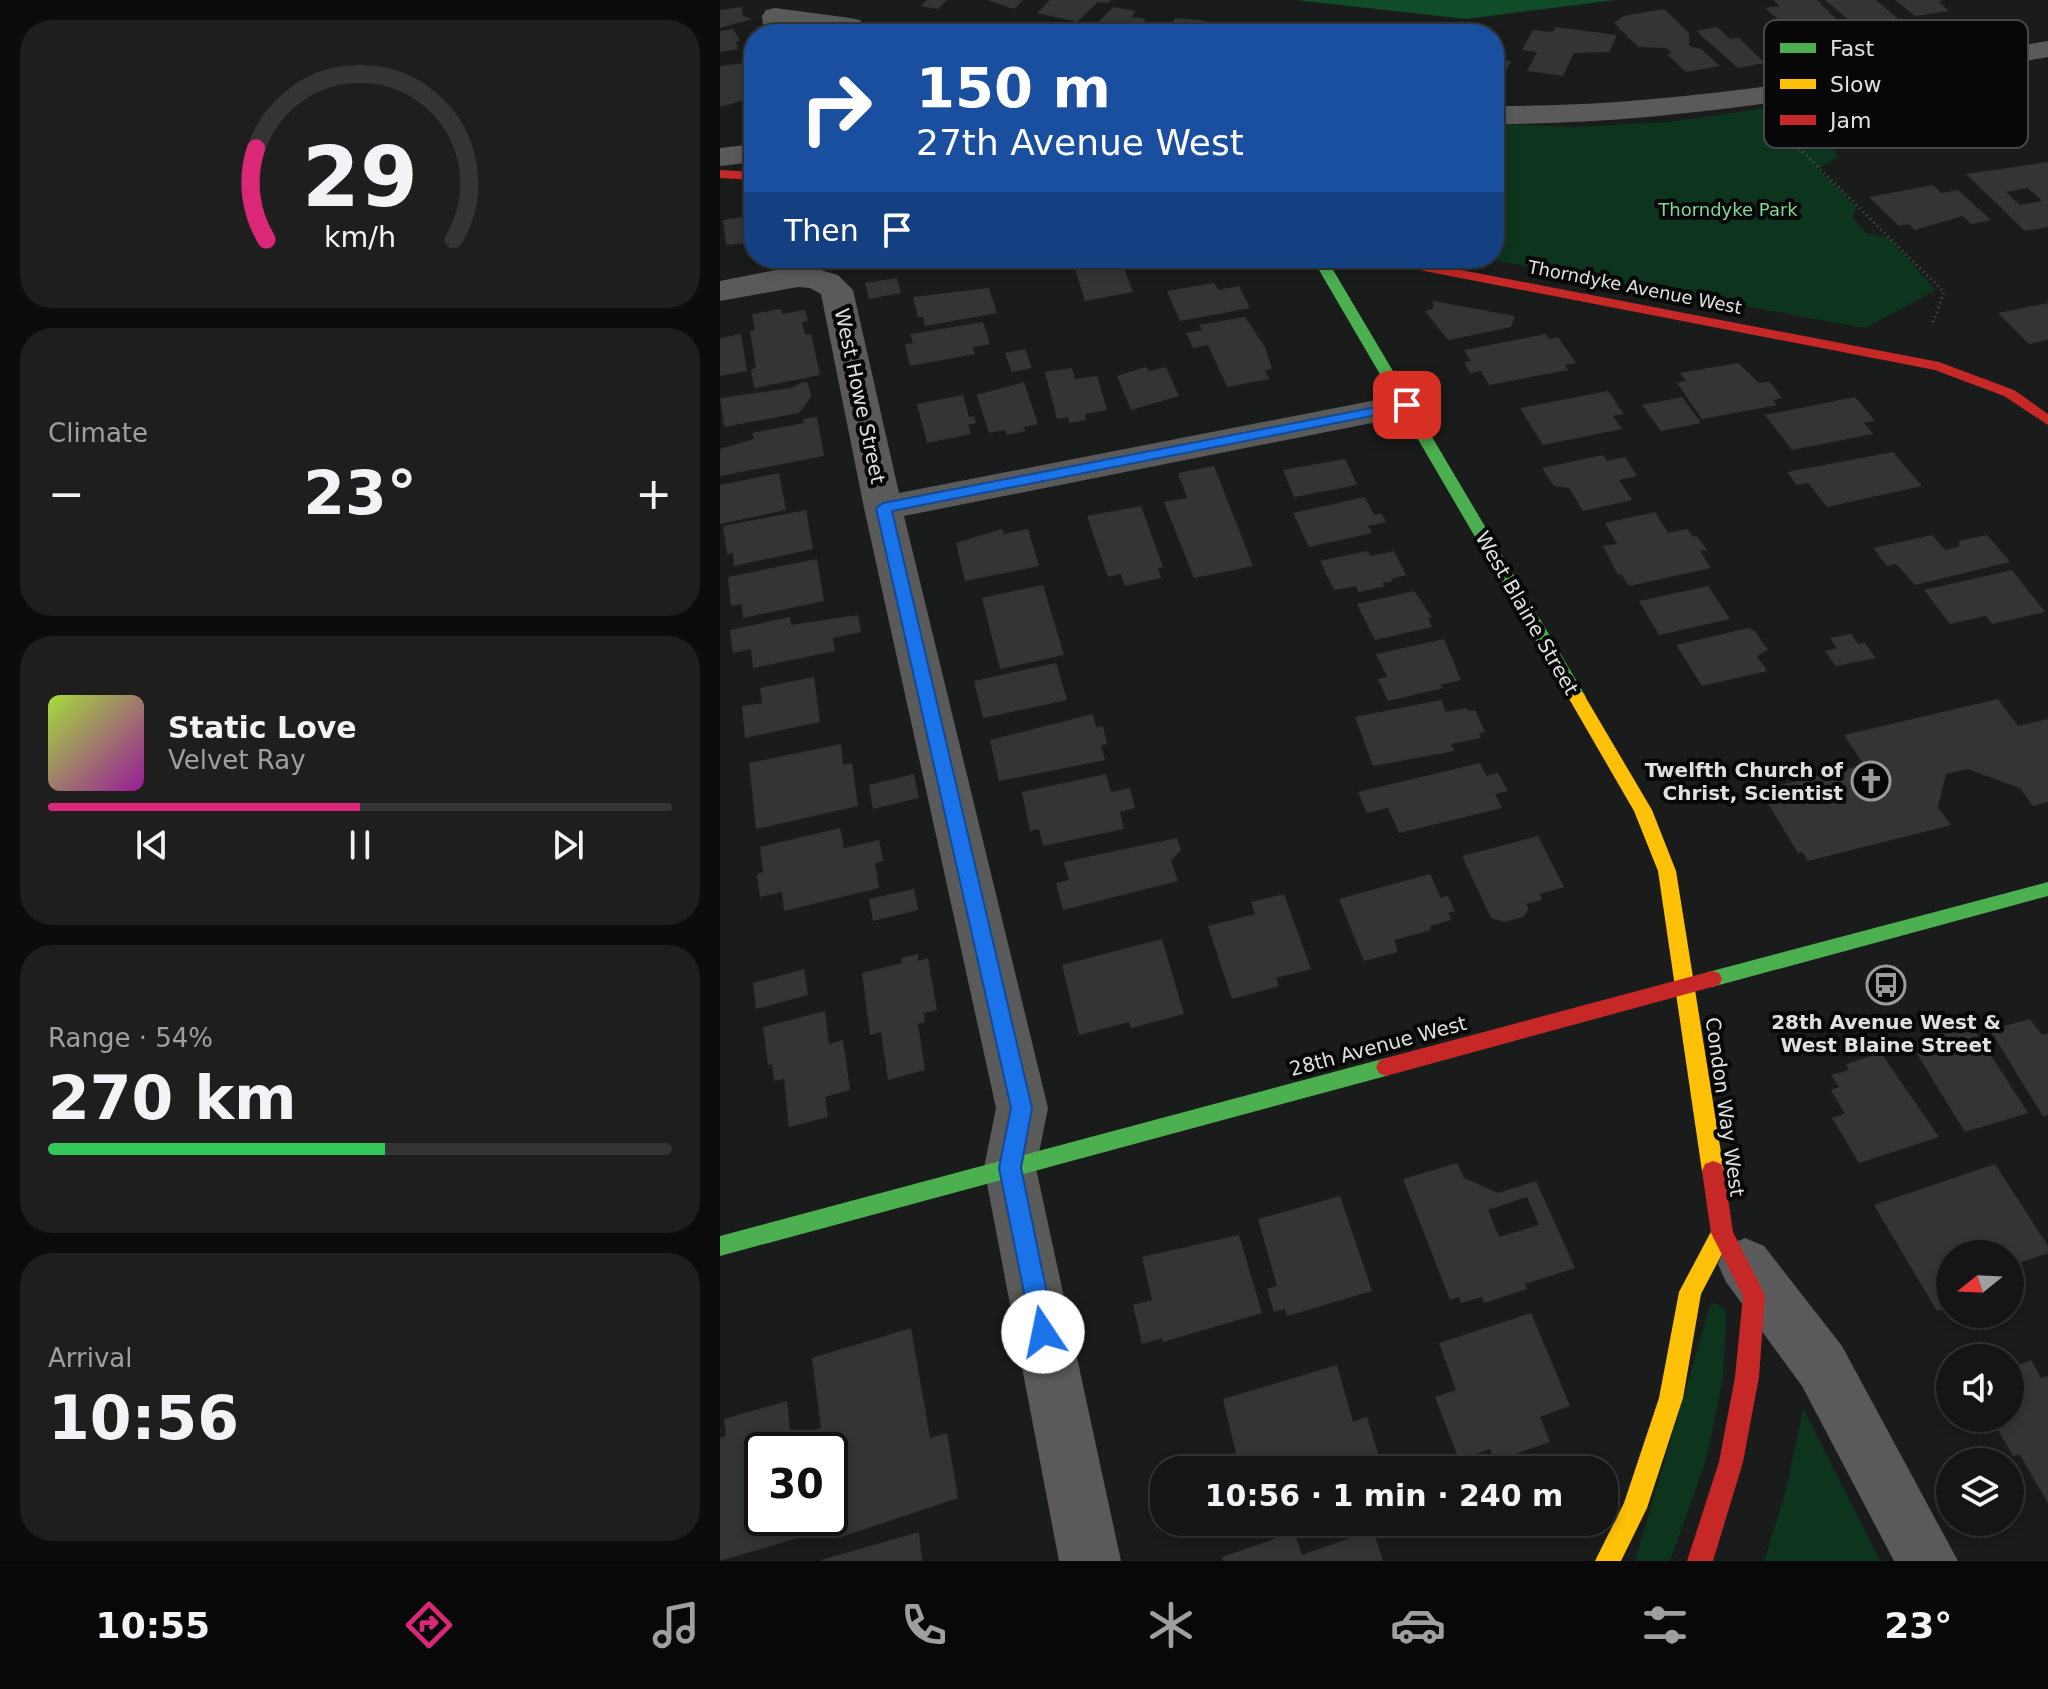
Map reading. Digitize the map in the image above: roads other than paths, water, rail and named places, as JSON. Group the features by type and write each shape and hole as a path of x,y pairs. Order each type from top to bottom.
{"street":[{"path":"2028,52 2048,49"},
{"path":"1504,115 1630,115 1764,96"},
{"path":"720,157 744,154"},
{"path":"720,174 744,175"},
{"name":"West Blaine Street","path":"1325,268 1643,810 1667,871 1686,987"},
{"name":"Thorndyke Avenue West","path":"1430,268 1884,355 1984,380 2009,393 2048,422"},
{"name":"West Howe Street","path":"720,291 813,278 831,283 837,290 883,508 1022,1108 1010,1168 1090,1561"},
{"name":"Thorndyke Avenue West","path":"1884,355 1984,404 2048,422"},
{"path":"883,508 1407,405"},
{"name":"28th Avenue West","path":"720,1246 2048,889"},
{"name":"Condon Way West","path":"1686,987 1722,1233 1754,1295 1747,1377 1731,1462 1700,1561"},
{"path":"1608,1561 1635,1508 1671,1398 1690,1292 1722,1233 1822,1366 1927,1561"}],"place":[{"name":"Twelfth Church of Christ, Scientist","path":"1871,781"},
{"name":"28th Avenue West & West Blaine Street","path":"1886,985"}],"park label":[{"name":"Thorndyke Park","path":"1728,209"}]}
